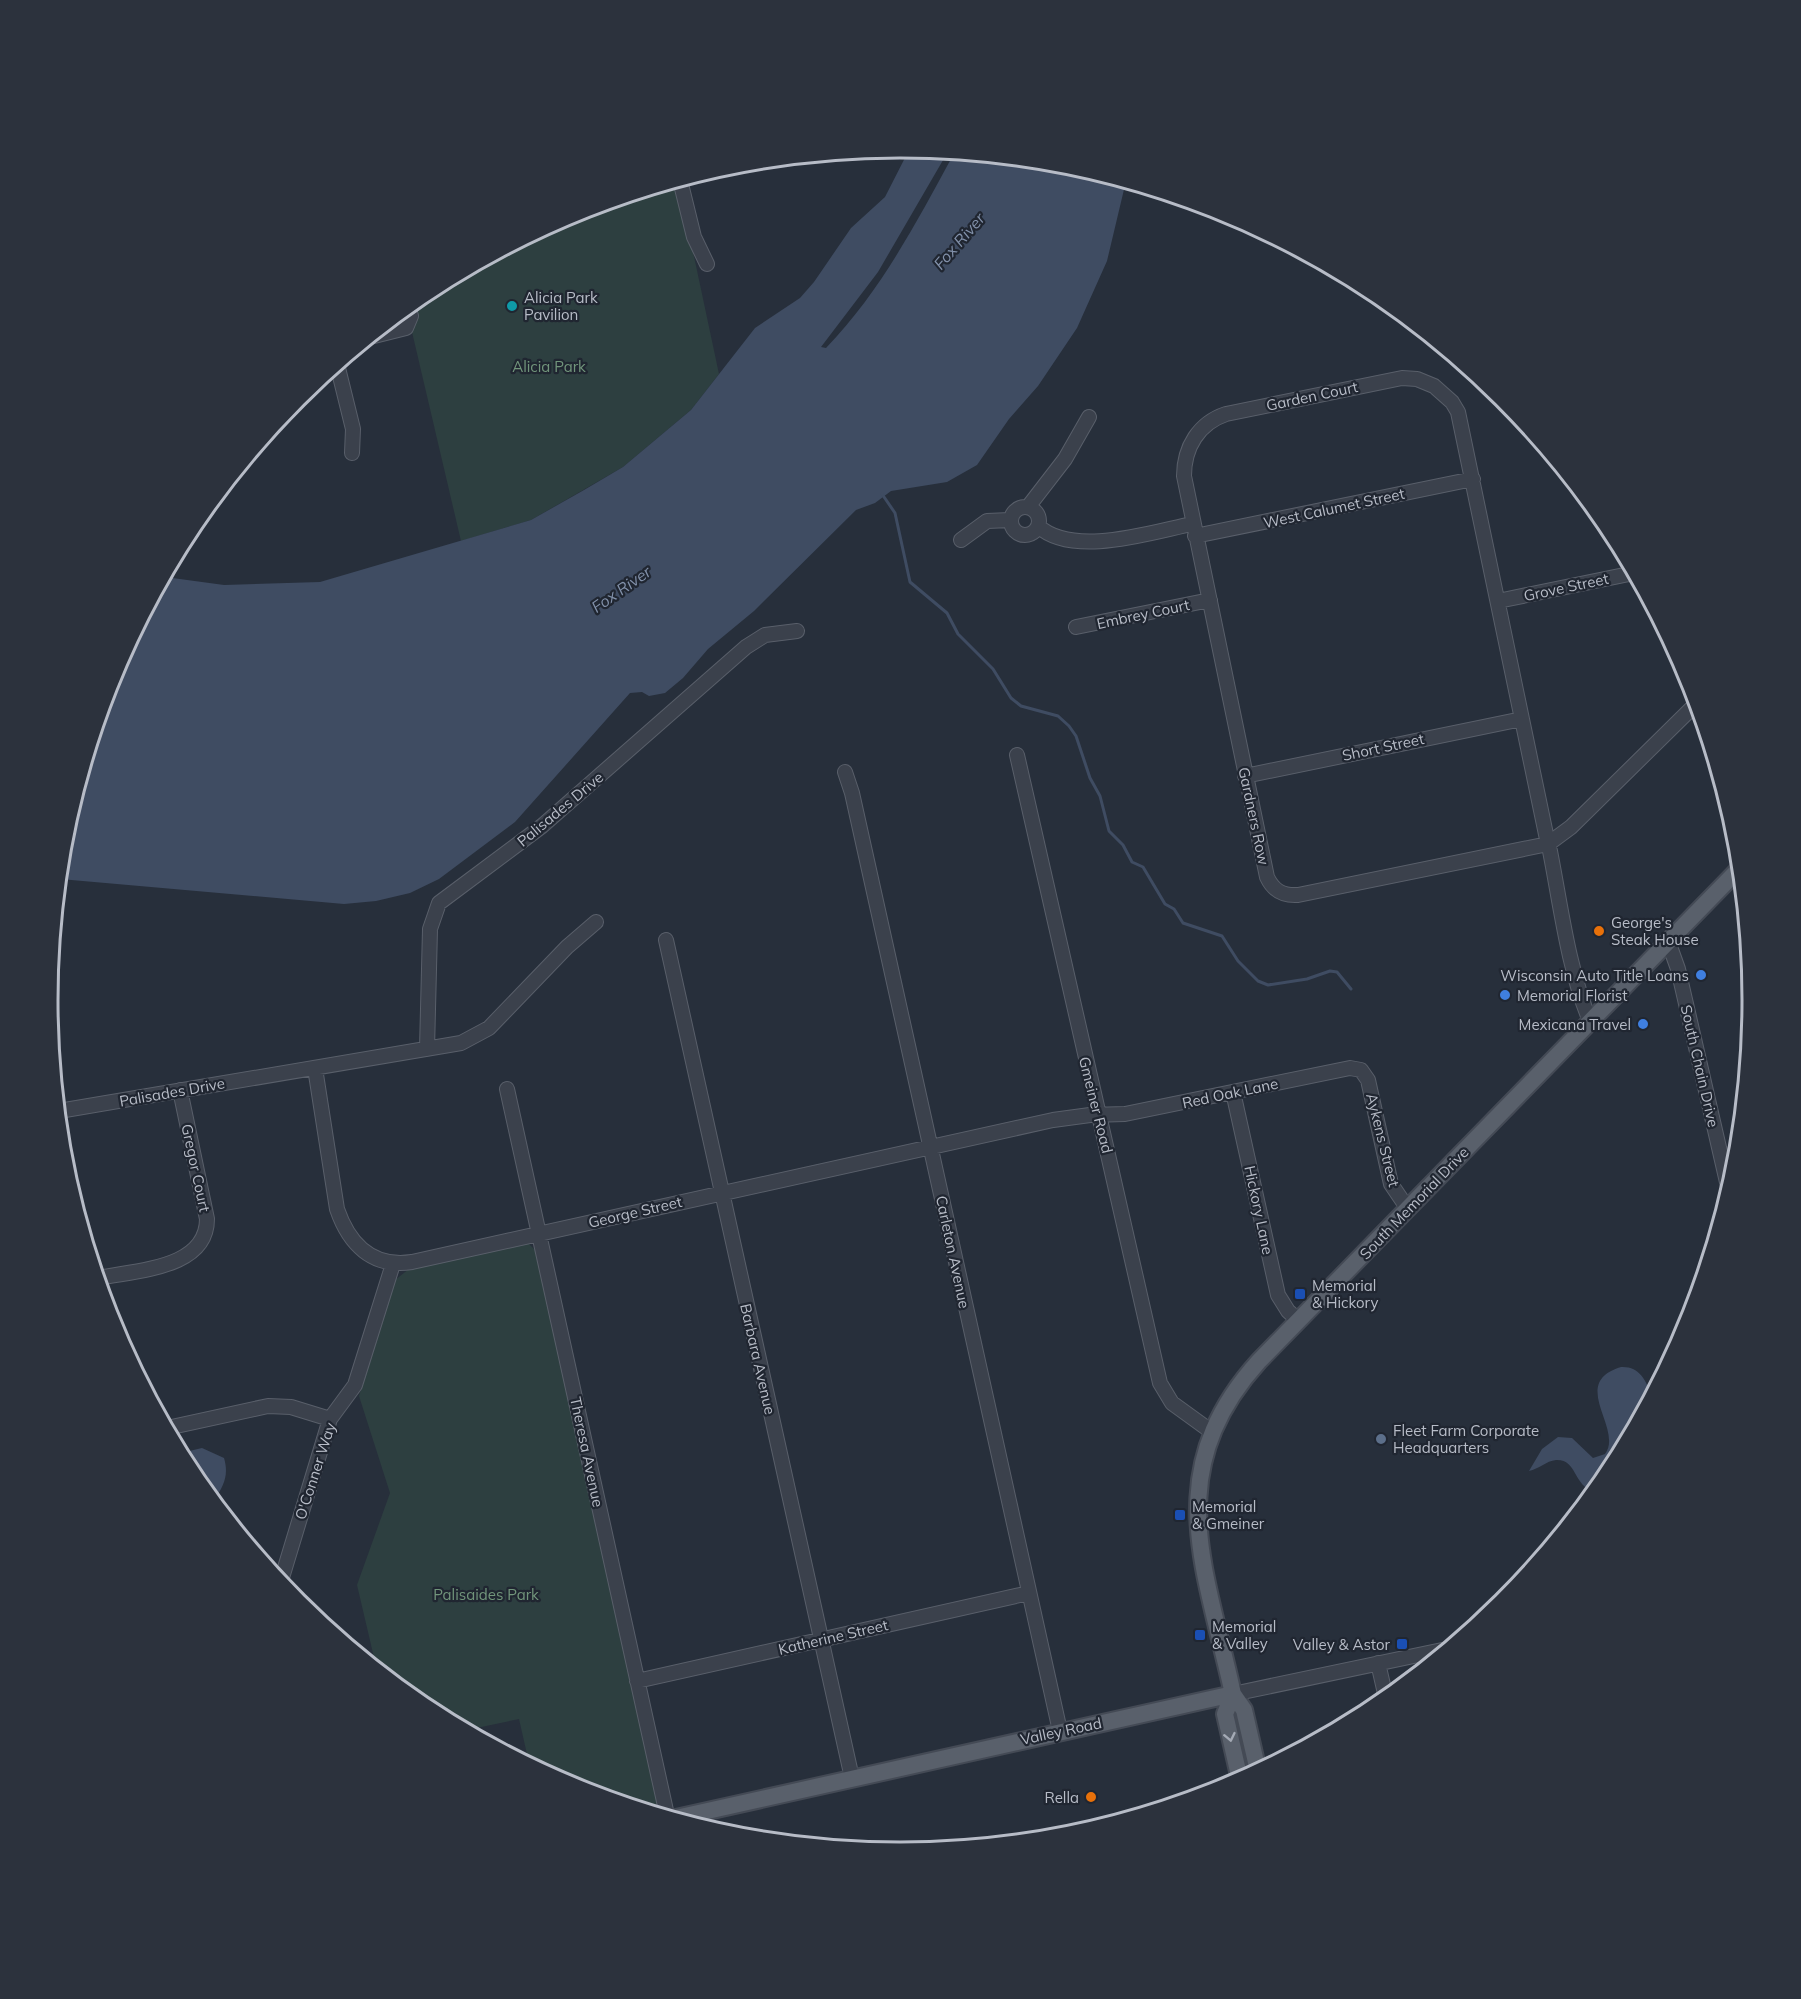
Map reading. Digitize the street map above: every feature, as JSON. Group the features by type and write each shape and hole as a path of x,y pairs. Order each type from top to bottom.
{"main road":[{"name":"South Memorial Drive","path":"1233,1694 1197,1520 1199,1479 1212,1432 1232,1395 1245,1377 1733,875"},
{"name":"Valley Road","path":"691,1815 1233,1694"},
{"path":"1233,1694 1244,1710 1256,1762"},
{"path":"1233,1694 1225,1714 1238,1770"}],"street":[{"path":"682,186 694,237 707,264"},
{"path":"384,334 398,331 410,322 409,316"},
{"path":"339,372 352,429 352,453"},
{"name":"Garden Court","path":"1194,530 1184,464 1192,441 1209,421 1226,414 1402,378 1434,386 1455,406 1473,479"},
{"path":"1028,507 1038,516 1038,526 1033,533 1019,535 1012,529 1010,520 1015,511 1028,507 1065,459 1089,417"},
{"path":"1473,479 1577,983 1590,1021"},
{"name":"West Calumet Street","path":"1038,526 1065,538 1105,541 1194,530 1473,479"},
{"path":"961,540 987,522 1010,520"},
{"name":"Gardners Row","path":"1194,530 1266,877 1276,890 1284,894 1298,895 1548,844"},
{"name":"Grove Street","path":"1497,601 1627,574"},
{"name":"Embrey Court","path":"1076,627 1210,600"},
{"name":"Palisades Drive","path":"427,1049 430,929 439,903 542,826 746,647 765,635 797,631"},
{"path":"1548,844 1571,827 1690,709"},
{"name":"Short Street","path":"1245,776 1522,719"},
{"name":"Gmeiner Road","path":"1017,755 1160,1383 1172,1403 1212,1432"},
{"name":"Carleton Avenue","path":"845,772 852,793 1060,1731"},
{"name":"Palisades Drive","path":"66,1110 460,1043 489,1028 567,947 596,922"},
{"name":"Barbara Avenue","path":"666,940 720,1193 852,1778"},
{"name":"South Chain Drive","path":"1668,941 1678,969 1724,1171"},
{"path":"315,1068 337,1209 342,1223 361,1250 380,1261 393,1264"},
{"name":"Red Oak Lane","path":"1098,1116 1125,1114 1350,1068 1361,1070"},
{"name":"Aykens Street","path":"1361,1070 1368,1080 1391,1184 1408,1209"},
{"name":"Theresa Avenue","path":"507,1089 665,1808"},
{"name":"Gregor Court","path":"105,1276 183,1258 196,1249 205,1235 207,1219 180,1090"},
{"name":"Hickory Lane","path":"1233,1092 1278,1295 1288,1311 1299,1321"},
{"name":"George Street","path":"393,1264 412,1262 1064,1118 1098,1116"},
{"name":"O'Conner Way","path":"283,1572 330,1419 355,1385 393,1264"},
{"path":"175,1426 268,1406 291,1407 330,1419"},
{"name":"Katherine Street","path":"638,1681 1029,1593"},
{"name":"Valley Road","path":"1233,1694 1434,1651"},
{"path":"1378,1663 1384,1689"}],"green space":[{"name":"Alicia Park","path":"679,187 719,374 691,410 623,467 531,520 461,541 412,332 416,311 433,299 528,244 630,202"},
{"name":"Palisaides Park","path":"528,1243 535,1250 658,1805 578,1777 528,1755 519,1719 477,1728 433,1700 374,1656 357,1585 390,1493 359,1396 395,1280 409,1269"}],"water":[{"name":"Fox River","path":"905,158 944,159 878,272 821,347 826,348 845,327 880,281 910,233 951,159 1065,174 1124,188 1107,261 1077,328 1038,386 1009,419 977,465 947,482 891,491 875,503 856,510 754,611 708,649 683,678 665,693 649,696 642,692 630,693 515,822 439,879 410,893 376,901 344,904 68,880 87,782 103,729 145,627 171,578 224,585 320,582 531,520 623,467 691,410 755,328 800,298 814,282 851,228 885,197"},
{"path":"1621,1367 1627,1367 1637,1371 1648,1387 1630,1421 1586,1488 1572,1468 1563,1461 1552,1461 1529,1471 1542,1449 1558,1437 1572,1438 1593,1458 1605,1454 1609,1444 1608,1432 1598,1395 1599,1384 1606,1374"},
{"path":"202,1448 224,1458 225,1480 218,1493 200,1467 190,1451"}],"waterway":[{"path":"882,494 895,513 910,582 947,613 958,634 993,669 1011,698 1021,706 1058,716 1069,726 1076,736 1090,778 1100,796 1109,831 1123,845 1132,862 1143,867 1165,904 1174,909 1183,923 1222,936 1238,961 1258,981 1268,985 1307,979 1330,971 1337,972 1351,989"}],"place":[{"name":"Alicia Park Pavilion","path":"512,306"},
{"name":"George's Steak House","path":"1599,931"},
{"name":"Wisconsin Auto Title Loans","path":"1701,975"},
{"name":"Memorial Florist","path":"1505,995"},
{"name":"Mexicana Travel","path":"1643,1024"},
{"name":"Memorial & Hickory","path":"1300,1294"},
{"name":"Fleet Farm Corporate Headquarters","path":"1381,1439"},
{"name":"Memorial & Gmeiner","path":"1180,1515"},
{"name":"Memorial & Valley","path":"1200,1635"},
{"name":"Valley & Astor","path":"1402,1644"},
{"name":"Rella","path":"1091,1797"}]}
